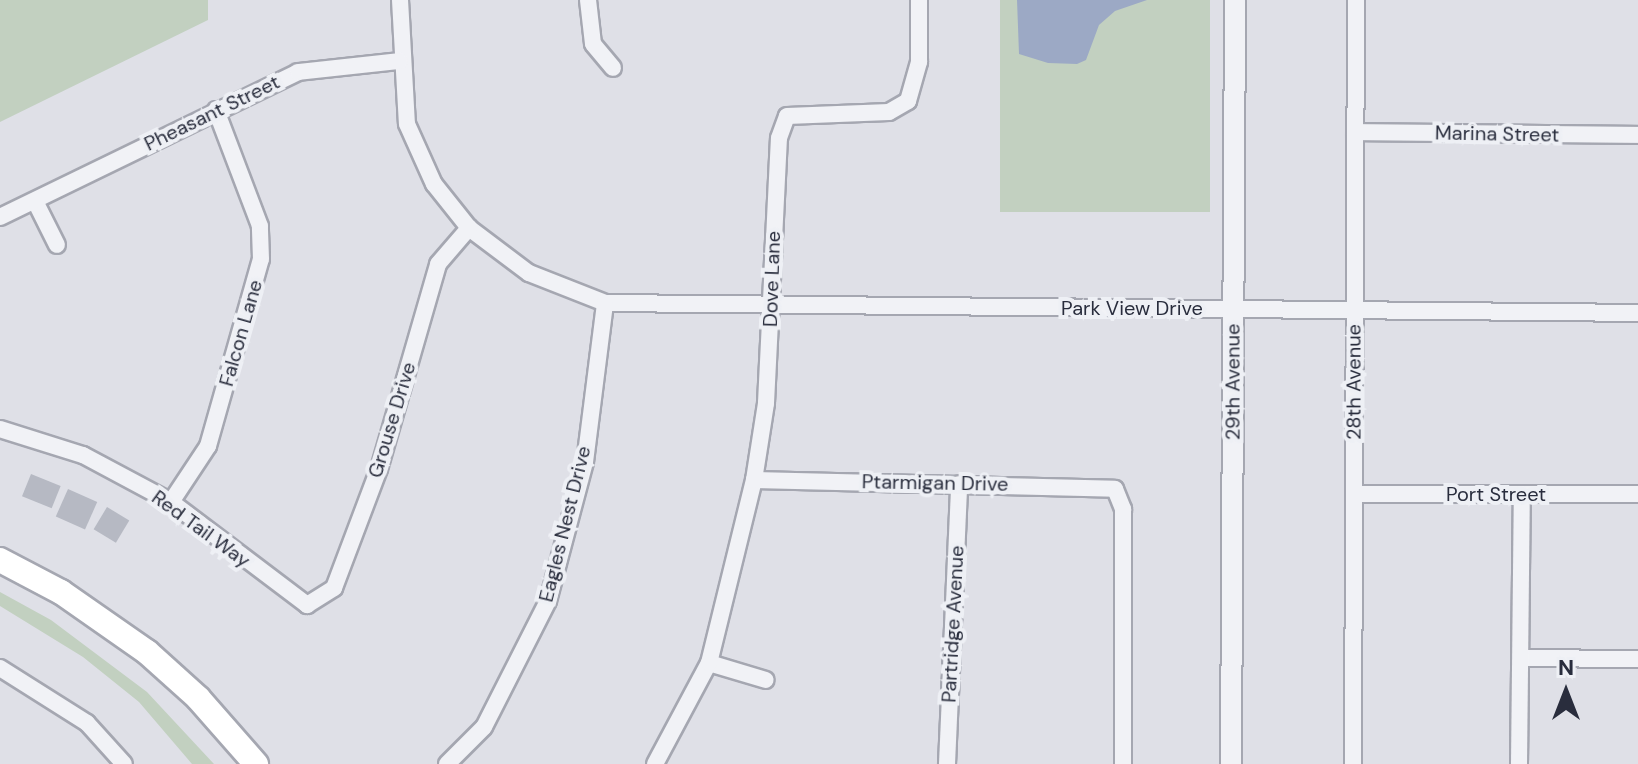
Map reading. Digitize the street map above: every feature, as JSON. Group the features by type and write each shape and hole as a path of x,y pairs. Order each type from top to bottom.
{"main road":[{"path":"0,560 61,592 147,652 198,698 256,764"}],"street":[{"path":"400,0 399,61 407,124 434,184 469,228 529,273 605,303"},
{"path":"588,0 593,44 613,68"},
{"name":"Dove Lane","path":"655,764 709,663 754,480 766,403 776,165 787,116 818,111 889,112 908,101 919,62 919,0"},
{"name":"29th Avenue","path":"1231,764 1235,0"},
{"name":"28th Avenue","path":"1353,764 1356,0"},
{"name":"Pheasant Street","path":"0,217 216,110 320,66 399,61"},
{"name":"Falcon Lane","path":"171,502 208,446 257,287 261,259 260,226 216,110"},
{"name":"Marina Street","path":"1355,132 1638,135"},
{"path":"35,201 57,245"},
{"name":"Grouse Drive","path":"307,605 334,588 379,469 438,264 469,228"},
{"name":"Park View Drive","path":"605,303 769,307 1638,313"},
{"name":"Eagles Nest Drive","path":"447,764 484,727 548,601 585,462 605,303"},
{"name":"Red Tail Way","path":"0,429 83,455 171,502 307,605"},
{"name":"Ptarmigan Drive","path":"754,480 1115,489 1123,509 1123,764"},
{"name":"Partridge Avenue","path":"947,764 959,484"},
{"name":"Port Street","path":"1354,494 1638,494"},
{"path":"1519,764 1522,494"},
{"path":"1521,658 1638,659"},
{"path":"709,663 766,680"},
{"path":"0,668 87,723 124,764"}],"green space":[{"path":"0,0 208,0 208,20 0,122"},
{"path":"1000,0 1210,0 1210,212 1000,212"},
{"path":"0,592 51,620 147,692 214,764 192,764 139,702 83,657 0,606"}],"water":[{"path":"1017,0 1147,0 1115,11 1099,25 1086,60 1077,64 1048,63 1019,54"}],"building":[{"path":"31,474 61,486 52,508 22,496"},
{"path":"68,489 97,502 85,529 56,516"},
{"path":"107,507 129,520 116,543 94,529"}]}
